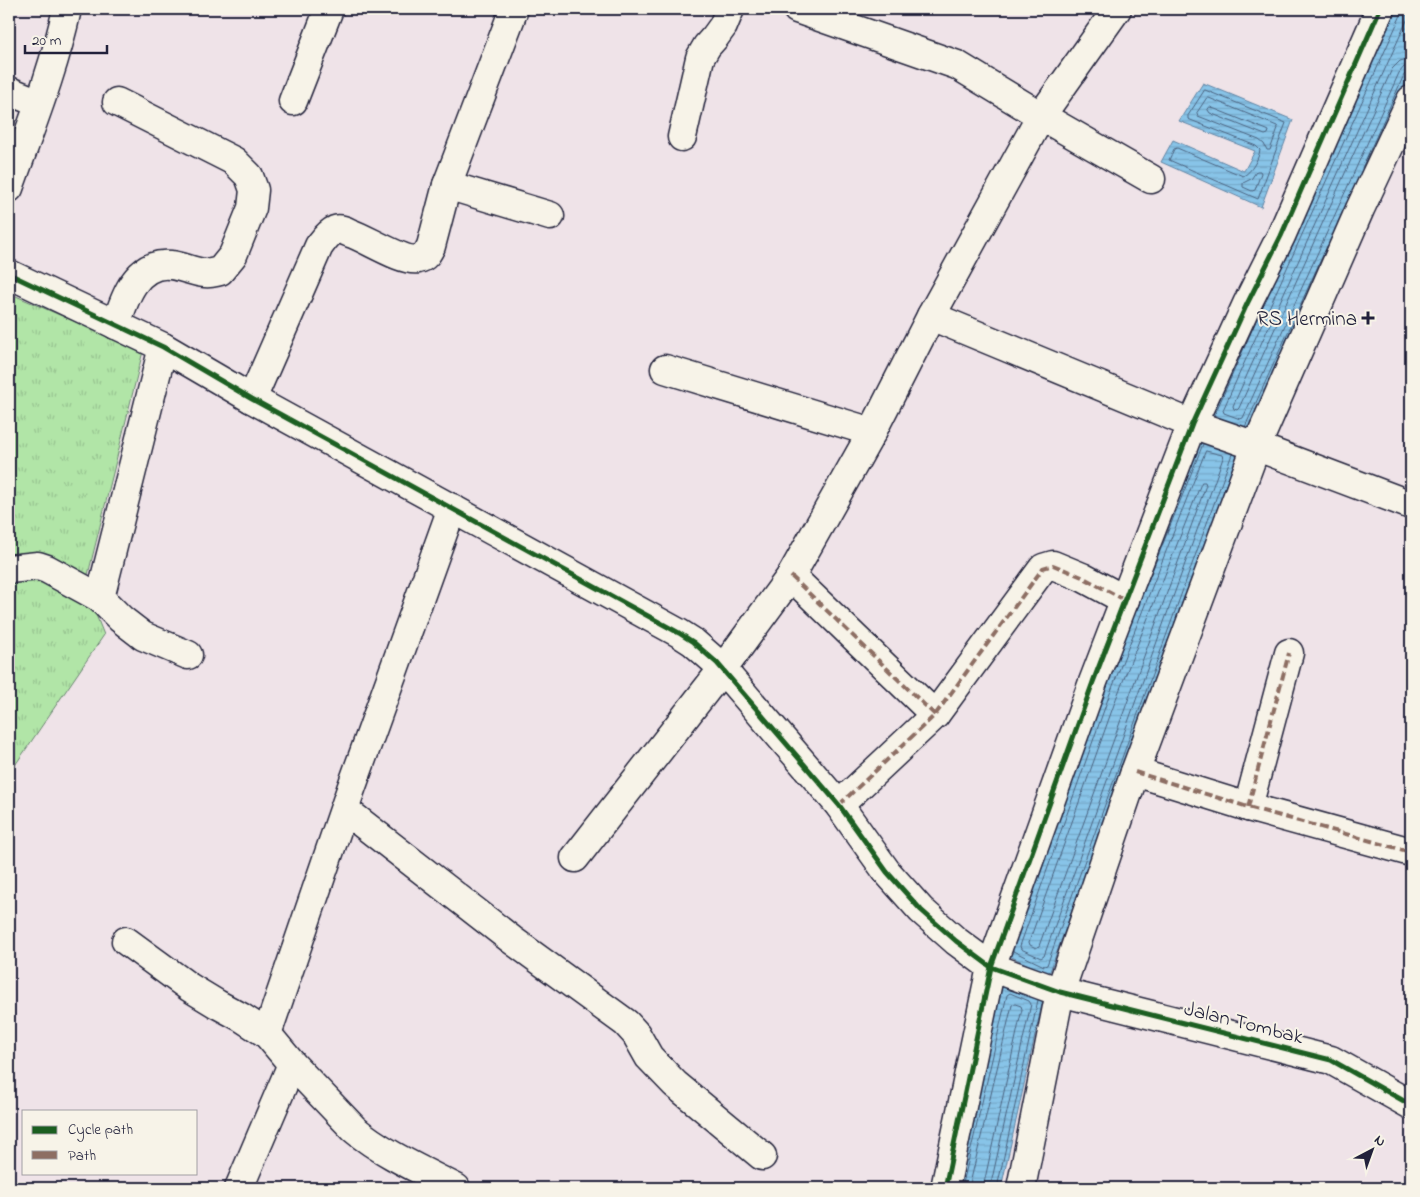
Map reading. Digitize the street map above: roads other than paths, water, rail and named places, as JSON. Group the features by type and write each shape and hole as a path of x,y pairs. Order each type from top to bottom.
{"street":[{"path":"9,188 62,33 67,9"},
{"path":"293,101 329,9"},
{"path":"252,399 319,246 327,236 335,230 341,230 357,235 403,258 417,260 427,254 448,185 514,9"},
{"path":"682,136 700,58 707,46 724,26 730,9"},
{"path":"797,9 957,65 1151,179"},
{"path":"575,858 722,670 791,576 872,432 931,316 1041,116 1117,9"},
{"path":"944,1188 998,970 1093,682 1196,425 1247,304 1282,236 1380,9"},
{"path":"9,91 39,103"},
{"path":"1370,210 1411,100"},
{"path":"116,325 125,298 137,278 152,266 170,264 206,274 220,271 233,255 252,208 254,190 249,176 234,161 117,102"},
{"path":"1021,1188 1056,991 1252,445 1370,210 1411,141"},
{"path":"448,185 550,216"},
{"name":"Jalan Tombak","path":"9,274 163,347 252,399 694,642 722,670 839,804 887,872 921,910 956,941 998,970 1056,991 1331,1060 1411,1105"},
{"path":"931,316 1196,425 1411,505"},
{"path":"100,598 163,347"},
{"path":"666,369 872,432"},
{"path":"267,1034 351,789 452,508"},
{"path":"839,804 935,715 1043,568 1053,565 1082,577 1125,600"},
{"path":"9,570 38,566 100,598 121,619 143,636 188,655"},
{"path":"791,576 935,715"},
{"path":"1248,807 1289,653"},
{"path":"1135,772 1248,807 1411,852"},
{"path":"345,810 512,940 626,1023 636,1034 649,1057 675,1084 762,1156"},
{"path":"126,941 189,986 267,1034 292,1064 364,1138 456,1188"},
{"path":"244,1186 292,1064"}],"water":[{"path":"1391,9 1411,9 1411,72 1249,433 1206,419"},
{"path":"1203,83 1293,120 1261,207 1161,162 1173,140 1244,171 1255,151 1179,121"},
{"path":"1199,436 1239,449 1049,974 1005,954"},
{"path":"1000,977 1044,995 1001,1188 950,1188"}],"place":[{"name":"RS Hermina","path":"1368,318"}]}
